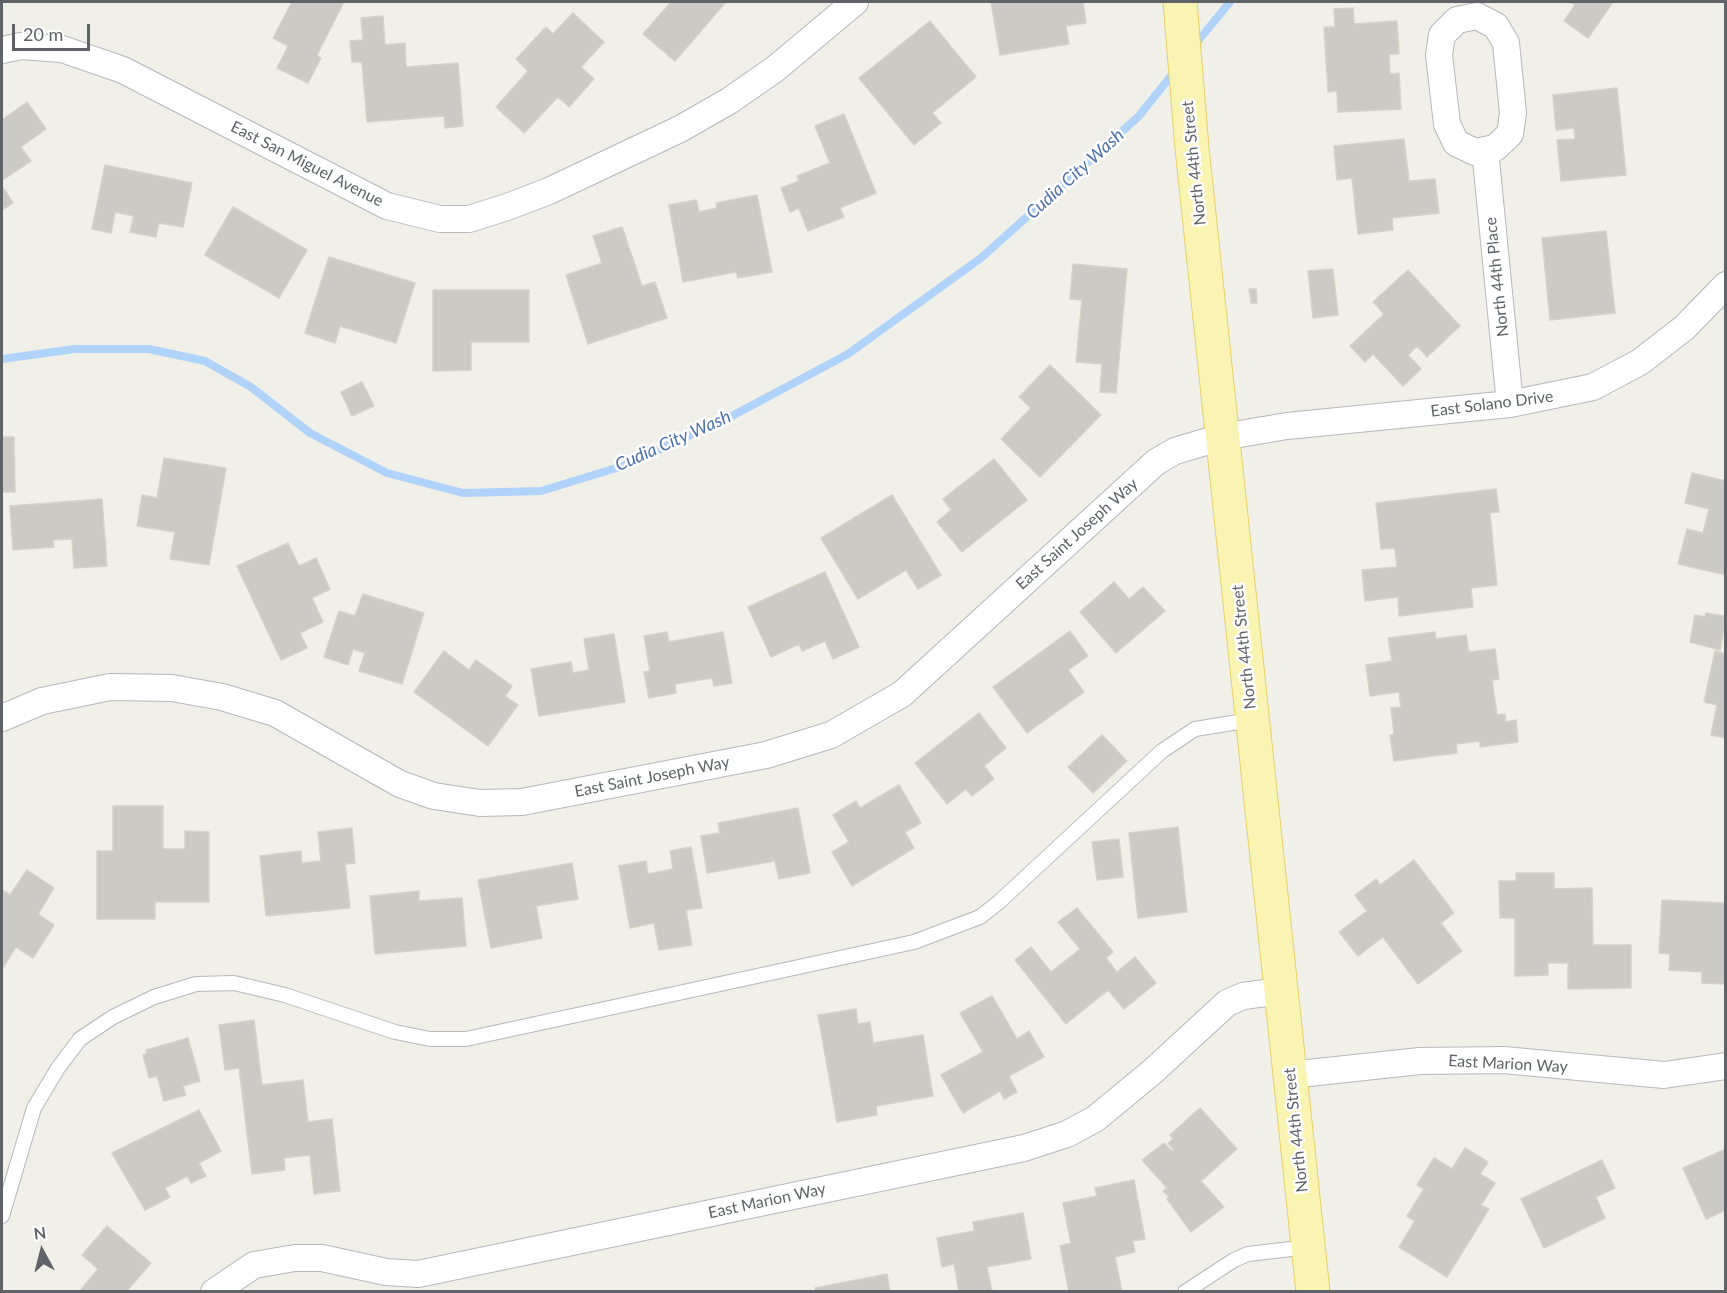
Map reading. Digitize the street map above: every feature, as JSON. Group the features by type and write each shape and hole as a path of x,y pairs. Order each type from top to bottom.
{"main road":[{"name":"North 44th Street","path":"1181,14 1192,148 1251,720 1313,1292"}],"street":[{"name":"East San Miguel Avenue","path":"2,50 21,46 62,49 123,70 387,206 440,219 469,219 549,191 680,129 729,101 775,69 855,2"},
{"path":"1477,16 1496,26 1506,43 1513,113 1510,134 1495,148 1485,150 1475,152 1456,143 1446,124 1439,55 1442,35 1457,20 1477,16"},
{"name":"North 44th Place","path":"1485,150 1510,404"},
{"name":"East Solano Drive","path":"1222,436 1287,426 1510,404 1593,387 1640,362 1684,328 1725,285"},
{"name":"East Saint Joseph Way","path":"2,718 42,701 110,687 172,688 222,698 275,713 400,783 434,796 480,803 522,802 766,755 831,735 902,694 1156,462 1175,451 1222,436"},
{"name":"East Marion Way","path":"214,1292 254,1265 295,1258 322,1258 386,1272 418,1274 1024,1148 1067,1134 1095,1119 1152,1072 1227,1003 1243,996 1281,991"},
{"name":"East Marion Way","path":"1290,1075 1420,1061 1504,1060 1664,1075 1725,1066"}],"lane":[{"path":"2,1216 34,1108 58,1068 80,1039 112,1017 154,997 196,984 234,983 285,995 395,1032 429,1039 466,1039 915,942 980,916 993,907 1162,751 1195,729 1251,720"},
{"path":"1185,1292 1234,1260 1248,1254 1308,1247"}],"building":[{"path":"292,2 344,2 317,55 321,58 308,83 277,68 288,46 273,38"},
{"path":"671,2 726,2 675,61 643,34"},
{"path":"991,2 1083,2 1086,23 1066,26 1069,44 1000,55"},
{"path":"1570,2 1613,2 1588,38 1564,21 1575,5"},
{"path":"1353,8 1354,24 1397,21 1399,54 1389,54 1390,74 1399,73 1401,109 1338,112 1337,91 1328,92 1324,27 1335,27 1334,9"},
{"path":"573,13 604,42 581,67 594,79 569,107 558,97 524,133 496,107 528,71 516,59 546,27 553,34"},
{"path":"383,16 385,45 405,43 406,67 458,63 463,126 445,128 444,116 367,122 362,62 352,62 350,41 363,40 361,18"},
{"path":"930,21 976,77 932,113 941,123 914,145 859,78"},
{"path":"1617,88 1626,175 1561,181 1557,140 1575,139 1574,128 1556,130 1553,95"},
{"path":"27,102 46,129 21,147 31,161 2,180 2,120"},
{"path":"844,114 876,193 840,208 844,217 808,231 799,208 790,212 781,188 799,181 797,176 830,163 815,126"},
{"path":"1404,139 1409,181 1435,179 1439,213 1392,218 1393,230 1358,234 1352,178 1337,180 1334,146"},
{"path":"105,165 192,183 183,227 159,223 156,237 130,232 134,216 115,212 111,233 92,229"},
{"path":"2,186 13,203 2,210"},
{"path":"757,195 772,272 738,278 736,272 683,282 669,205 696,200 699,212 717,208 716,203"},
{"path":"233,207 307,250 279,298 205,255"},
{"path":"622,227 642,286 655,282 667,318 588,344 566,275 602,263 593,236"},
{"path":"1606,231 1615,313 1550,320 1542,238"},
{"path":"329,257 415,283 396,343 340,326 335,343 305,333"},
{"path":"1073,264 1127,269 1116,393 1100,392 1102,364 1076,362 1082,300 1070,299"},
{"path":"1333,269 1338,315 1313,318 1308,271"},
{"path":"1408,270 1460,326 1427,357 1417,346 1408,355 1421,369 1403,386 1373,354 1365,362 1350,346 1384,314 1373,302"},
{"path":"1249,289 1256,289 1257,303 1251,303"},
{"path":"433,290 529,290 529,342 471,342 471,370 433,371"},
{"path":"1050,365 1101,415 1040,477 1001,439 1031,408 1019,397"},
{"path":"362,382 374,406 352,416 341,392"},
{"path":"2,437 14,437 15,492 2,492"},
{"path":"164,458 226,468 209,565 170,559 175,532 137,526 142,495 157,498"},
{"path":"994,459 1027,500 962,552 937,522 951,510 943,499"},
{"path":"1692,473 1726,481 1726,575 1678,564 1687,529 1703,533 1709,509 1685,503"},
{"path":"1496,489 1499,512 1490,513 1497,585 1471,588 1473,607 1399,616 1398,597 1365,601 1362,570 1397,567 1395,548 1381,549 1376,503"},
{"path":"892,495 941,575 918,589 906,570 858,599 821,538"},
{"path":"102,499 107,566 74,568 72,539 53,540 54,547 13,550 10,506"},
{"path":"288,543 299,566 316,558 330,589 312,598 323,622 300,633 307,648 281,660 237,566"},
{"path":"825,572 859,647 833,659 825,641 802,651 799,644 771,657 748,607"},
{"path":"1114,582 1129,599 1143,587 1165,611 1116,653 1080,612"},
{"path":"363,594 424,613 402,684 359,671 365,653 353,649 348,665 324,657 339,611 355,616"},
{"path":"1706,613 1724,616 1720,650 1690,642 1695,615 1705,617"},
{"path":"1070,631 1088,656 1068,670 1084,692 1027,733 993,687"},
{"path":"667,632 669,642 723,632 732,683 714,686 712,678 675,684 676,693 649,698 644,672 650,671 644,636"},
{"path":"1435,632 1436,639 1466,635 1469,652 1495,649 1499,679 1492,680 1497,715 1505,714 1506,722 1516,720 1518,742 1480,747 1480,741 1456,744 1457,753 1394,761 1390,735 1394,734 1391,708 1401,707 1399,692 1370,696 1366,665 1392,661 1388,638"},
{"path":"614,634 625,702 539,716 531,669 571,662 573,673 589,670 584,639"},
{"path":"444,651 469,670 476,660 512,686 505,696 518,705 488,746 414,692"},
{"path":"1715,651 1726,654 1726,738 1711,735 1717,705 1704,702"},
{"path":"979,713 1006,748 984,766 994,779 972,796 966,789 947,804 915,763"},
{"path":"1102,735 1127,761 1093,793 1068,767"},
{"path":"899,785 921,823 905,832 914,848 852,886 832,852 849,842 833,815 856,801 860,808"},
{"path":"113,806 163,806 163,849 185,849 185,831 209,832 209,902 155,902 155,919 97,919 97,851 113,851"},
{"path":"798,808 810,873 779,879 775,861 707,873 701,836 720,833 718,823"},
{"path":"1178,827 1187,912 1138,918 1129,833"},
{"path":"352,828 355,863 345,864 350,908 266,916 260,856 301,851 302,863 321,861 318,832"},
{"path":"1119,839 1123,877 1097,880 1092,842"},
{"path":"691,847 702,908 686,910 692,945 659,950 654,923 630,928 619,866 646,861 648,874 673,869 670,851"},
{"path":"1414,860 1454,913 1441,923 1462,951 1418,984 1383,937 1358,956 1339,932 1367,911 1355,895 1376,879 1380,885"},
{"path":"572,863 578,899 536,906 542,938 491,948 478,880"},
{"path":"27,870 54,888 38,914 54,925 33,958 16,947 2,969 2,890 10,895"},
{"path":"1516,873 1554,873 1554,889 1592,888 1593,945 1631,945 1631,988 1568,989 1568,963 1548,963 1548,975 1515,976 1515,918 1500,918 1499,881 1516,881"},
{"path":"1725,888 1726,984 1702,983 1702,972 1669,970 1670,954 1659,953 1662,900 1725,903"},
{"path":"419,891 419,901 462,898 466,946 375,954 370,896"},
{"path":"1077,908 1113,952 1106,958 1117,972 1135,957 1156,983 1124,1009 1108,990 1066,1024 1015,960 1031,947 1051,972 1080,949 1058,922"},
{"path":"992,996 1017,1039 1029,1031 1044,1057 1009,1076 1017,1092 1004,1099 1000,1091 963,1113 941,1075 983,1052 960,1013"},
{"path":"856,1009 858,1024 870,1022 873,1043 923,1035 933,1096 876,1106 877,1115 837,1122 818,1015"},
{"path":"254,1020 262,1085 303,1080 308,1122 332,1119 340,1191 314,1194 310,1155 284,1158 285,1170 252,1174 239,1068 225,1070 219,1025"},
{"path":"188,1038 200,1081 183,1086 186,1095 164,1101 157,1076 149,1078 143,1055 147,1053 146,1050"},
{"path":"1200,1108 1237,1149 1201,1181 1224,1207 1191,1232 1167,1199 1169,1197 1163,1191 1167,1188 1142,1160 1164,1143 1172,1151 1174,1150 1168,1143 1173,1139 1170,1135"},
{"path":"199,1110 221,1151 199,1163 206,1176 191,1183 187,1176 165,1188 170,1197 145,1210 112,1153"},
{"path":"1465,1148 1488,1162 1480,1174 1495,1183 1481,1205 1489,1209 1447,1277 1399,1247 1415,1221 1407,1216 1424,1189 1417,1185 1434,1158 1452,1169"},
{"path":"1726,1149 1726,1210 1706,1219 1683,1168"},
{"path":"1602,1160 1615,1188 1596,1197 1605,1218 1544,1248 1521,1199"},
{"path":"1134,1180 1145,1239 1133,1241 1135,1252 1115,1257 1122,1292 1069,1292 1060,1246 1071,1243 1063,1203 1097,1196 1095,1188"},
{"path":"1023,1213 1031,1259 987,1267 992,1292 959,1292 954,1264 942,1267 937,1238 974,1231 973,1222"},
{"path":"107,1226 151,1263 126,1292 79,1292 98,1269 82,1255"},
{"path":"887,1274 890,1292 815,1292 815,1288"}],"waterway":[{"name":"Cudia City Wash","path":"1193,47 1230,2"},
{"name":"Cudia City Wash","path":"2,359 75,349 149,349 205,361 251,387 310,433 387,473 463,493 541,491 623,466 732,416 848,354 981,258 1138,117 1175,71"}]}
